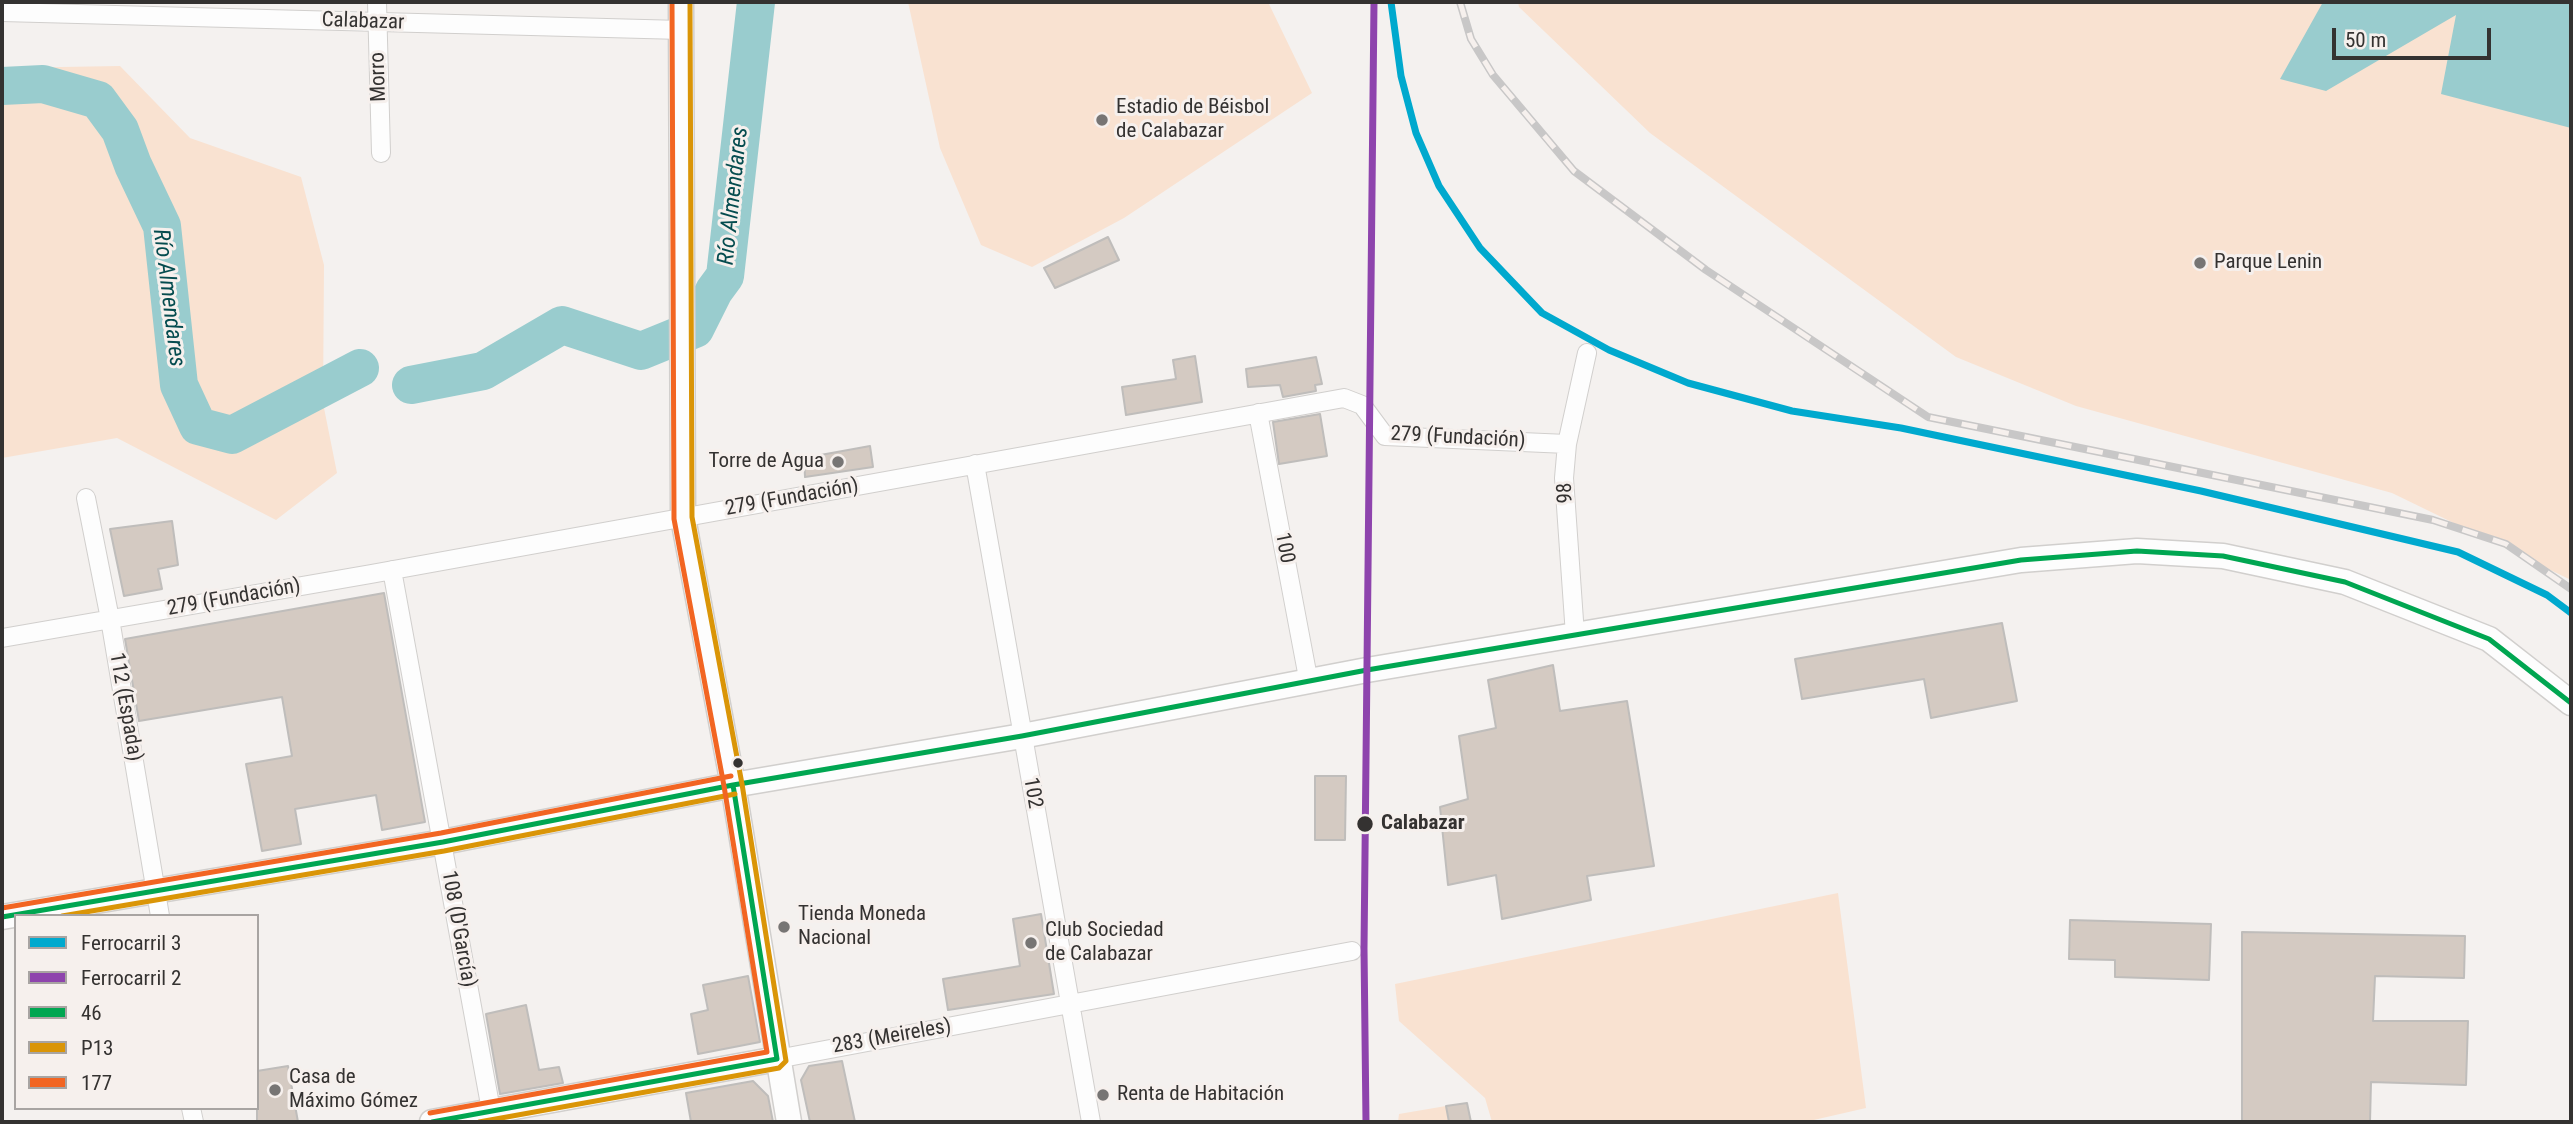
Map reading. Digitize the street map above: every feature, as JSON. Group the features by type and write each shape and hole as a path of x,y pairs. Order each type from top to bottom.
{"main road":[{"path":"681,2 682,519 733,785 789,1122"},
{"path":"20,914 443,842 733,785 1022,736 1367,670 2021,560 2137,551 2223,556 2346,582 2489,639 2571,703"},
{"name":"283 (Meireles)","path":"432,1122 492,1117 777,1059"}],"street":[{"name":"Morro","path":"377,2 381,153"},
{"name":"Calabazar","path":"2,12 85,7 377,22 682,30"},
{"name":"98","path":"1575,635 1564,478 1567,444 1587,353"},
{"name":"279 (Fundación)","path":"2,638 682,519 1344,398 1362,405 1385,436 1567,444"},
{"name":"100","path":"1258,413 1309,683"},
{"name":"102","path":"975,464 1091,1122"},
{"name":"112 (Espada)","path":"86,498 110,620 160,914"},
{"name":"108 (D'García)","path":"392,570 492,1117"},
{"name":"283 (Meireles)","path":"777,1059 1352,951"}],"shaded area":[{"name":"Estadio de Béisbol de Calabazar","path":"908,2 1268,2 1312,93 1124,218 1032,267 981,245 940,148"},
{"name":"Parque Lenin","path":"1518,2 2571,2 2571,580 2392,493 2076,406 1956,357 1650,133 1519,7"},
{"path":"120,66 190,138 301,177 324,265 323,403 337,473 276,520 117,438 2,458 2,68"},
{"path":"1838,893 1866,1108 1805,1122 1492,1122 1485,1098 1399,1021 1395,984"},
{"path":"1446,1106 1449,1122 1398,1122 1399,1114"}],"water":[{"path":"2323,2 2571,2 2571,128 2441,94 2456,15 2326,91 2280,79"}],"building":[{"path":"1108,237 1119,260 1055,288 1044,268"},
{"path":"1195,356 1202,402 1126,415 1122,387 1176,379 1173,360"},
{"path":"1316,357 1322,384 1315,385 1316,391 1283,397 1280,385 1248,387 1246,369"},
{"path":"1320,414 1327,456 1279,464 1273,422"},
{"name":"Torre de Agua","path":"870,446 873,467 805,477 804,458"},
{"path":"172,521 178,565 158,569 162,589 124,596 110,529"},
{"path":"384,593 425,822 382,830 376,795 295,809 301,844 262,851 246,764 292,756 282,697 139,721 125,639"},
{"path":"2002,623 2017,701 1931,718 1924,679 1802,699 1795,659"},
{"path":"1553,665 1560,711 1627,701 1654,866 1587,876 1591,900 1502,919 1496,875 1448,885 1440,807 1468,799 1459,736 1496,728 1488,680"},
{"name":"Calabazar","path":"1315,776 1346,776 1345,840 1315,840"},
{"name":"Club Sociedad de Calabazar","path":"1041,914 1054,994 948,1010 943,979 1020,966 1013,919"},
{"path":"2070,920 2211,924 2209,980 2115,977 2115,960 2069,959"},
{"path":"2242,932 2465,936 2464,978 2375,976 2373,1021 2468,1021 2466,1085 2371,1082 2370,1122 2242,1122"},
{"path":"748,976 760,1042 698,1054 691,1014 708,1010 703,985"},
{"path":"526,1005 539,1070 559,1067 563,1083 500,1094 486,1014"},
{"path":"842,1061 855,1122 810,1122 801,1080 809,1066"},
{"name":"Casa de Máximo Gómez","path":"288,1066 298,1122 257,1122 259,1071"},
{"path":"753,1081 768,1096 773,1122 691,1122 686,1093"},
{"path":"1467,1103 1471,1122 1449,1122 1446,1106"}],"waterway":[{"name":"Río Almendares","path":"411,385 483,371 562,325 641,351 695,329 714,291 725,276 756,2"},
{"name":"Río Almendares","path":"2,86 43,84 98,100 120,130 133,165 162,226 179,385 198,426 232,435 360,368"}],"railway":[{"path":"1460,2 1471,39 1493,75 1574,171 1706,270 1928,417 2433,520 2506,544 2571,589"}],"rail line":[{"name":"2","path":"1366,1122 1364,948 1374,2"},
{"name":"3","path":"1391,2 1401,76 1416,133 1439,186 1480,248 1542,313 1609,350 1688,383 1792,411 1901,428 2201,491 2458,552 2547,595 2571,613"}],"transit line":[{"name":"177","path":"430,1113 767,1052 724,786 674,519 672,2"},
{"name":"P13","path":"479,1122 779,1068 786,1061 742,784 692,517 690,2"},
{"name":"46","path":"20,914 443,842 733,785 1022,736 1367,670 2021,560 2137,551 2223,556 2345,582 2489,639 2571,703"},
{"name":"177","path":"2,908 441,833 731,776"},
{"name":"46","path":"432,1122 777,1059 733,785"},
{"name":"P13","path":"74,914 444,851 735,794"},
{"name":"46","path":"2,917 14,915"}],"place":[{"name":"Estadio de Béisbol de Calabazar","path":"1102,120"},
{"name":"Parque Lenin","path":"2200,263"},
{"name":"Torre de Agua","path":"838,462"},
{"name":"Calabazar","path":"1365,824"},
{"name":"Tienda Moneda Nacional","path":"784,927"},
{"name":"Club Sociedad de Calabazar","path":"1031,943"},
{"name":"Casa de Máximo Gómez","path":"275,1090"},
{"name":"Renta de Habitación","path":"1103,1095"}]}
